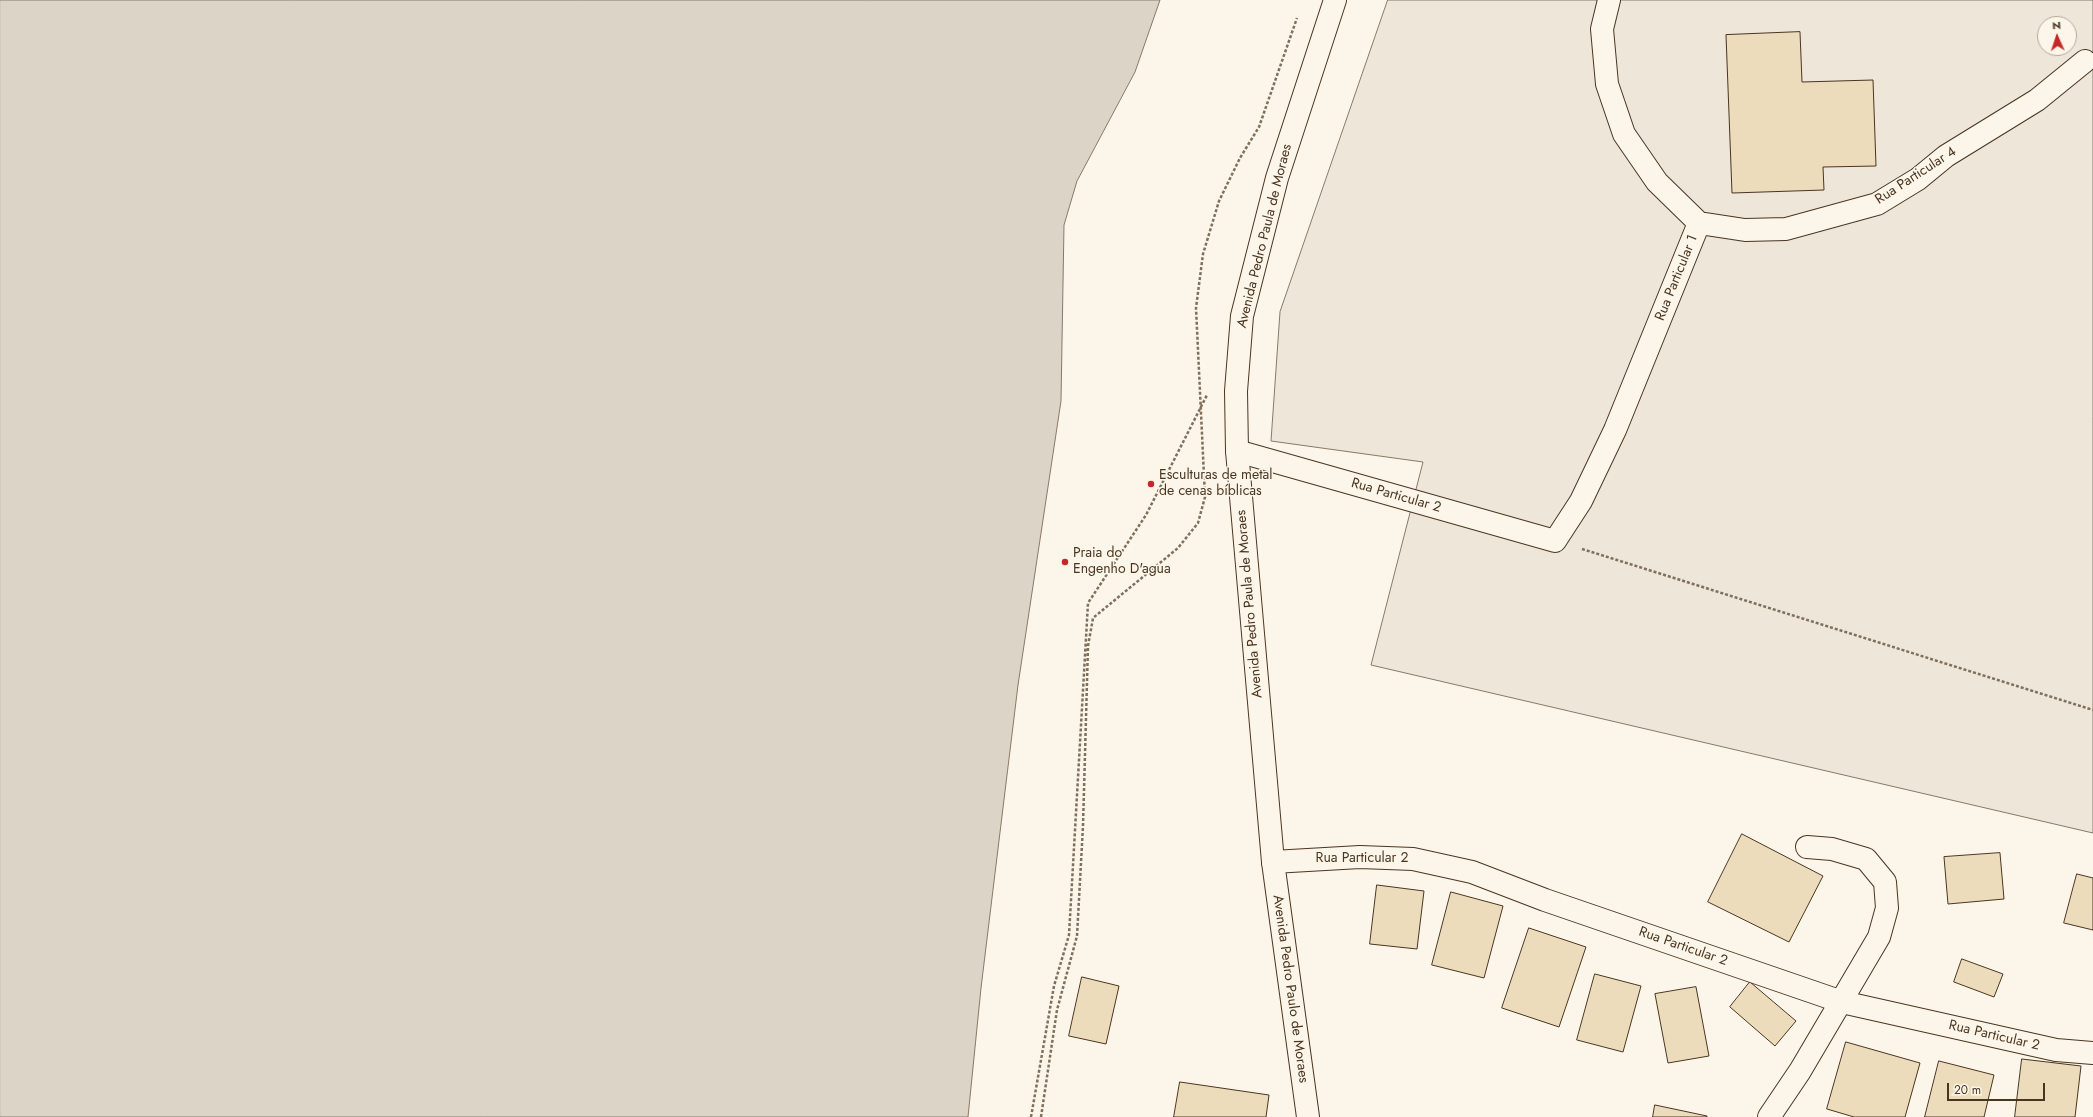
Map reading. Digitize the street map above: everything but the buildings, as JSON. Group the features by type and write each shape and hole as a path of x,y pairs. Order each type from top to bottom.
{"street":[{"name":"Avenida Pedro Paula de Moraes","path":"1273,862 1237,451 1237,377 1242,316 1277,178 1335,0"},
{"name":"Rua Particular 1","path":"1555,541 1581,501 1615,430 1699,223 1657,182 1624,134 1607,84 1602,29 1609,0"},
{"name":"Rua Particular 4","path":"1699,223 1745,230 1786,229 1877,204 1918,179 1946,156 2036,100 2085,60"},
{"name":"Rua Particular 2","path":"1237,451 1555,541"},
{"path":"1769,1117 1800,1071 1879,937 1887,908 1884,882 1866,859 1832,849 1807,847"},
{"name":"Rua Particular 2","path":"1273,862 1360,856 1413,859 1472,872 1546,900 1842,1002 2056,1050 2093,1053"},
{"name":"Avenida Pedro Paulo de Moraes","path":"1273,862 1308,1117"}],"path":[{"path":"1040,1117 1057,1010 1077,936 1083,826 1088,646 1093,618 1178,548 1198,523 1205,497 1196,308 1202,254 1219,201 1240,158 1259,127 1298,15"},
{"path":"1031,1117 1054,986 1069,935 1088,603 1146,515 1210,388 1237,377"},
{"path":"1555,541 2093,710"}],"shaded area":[{"path":"0,0 1160,0 1135,72 1077,181 1064,225 1061,401 1018,685 981,988 968,1117 0,1117"},
{"path":"1388,0 2093,0 2093,833 1371,665 1423,462 1271,441 1280,312"}],"place":[{"name":"Esculturas de metal de cenas bíblicas","path":"1151,484"},
{"name":"Praia do Engenho D'agua","path":"1065,562"}]}
